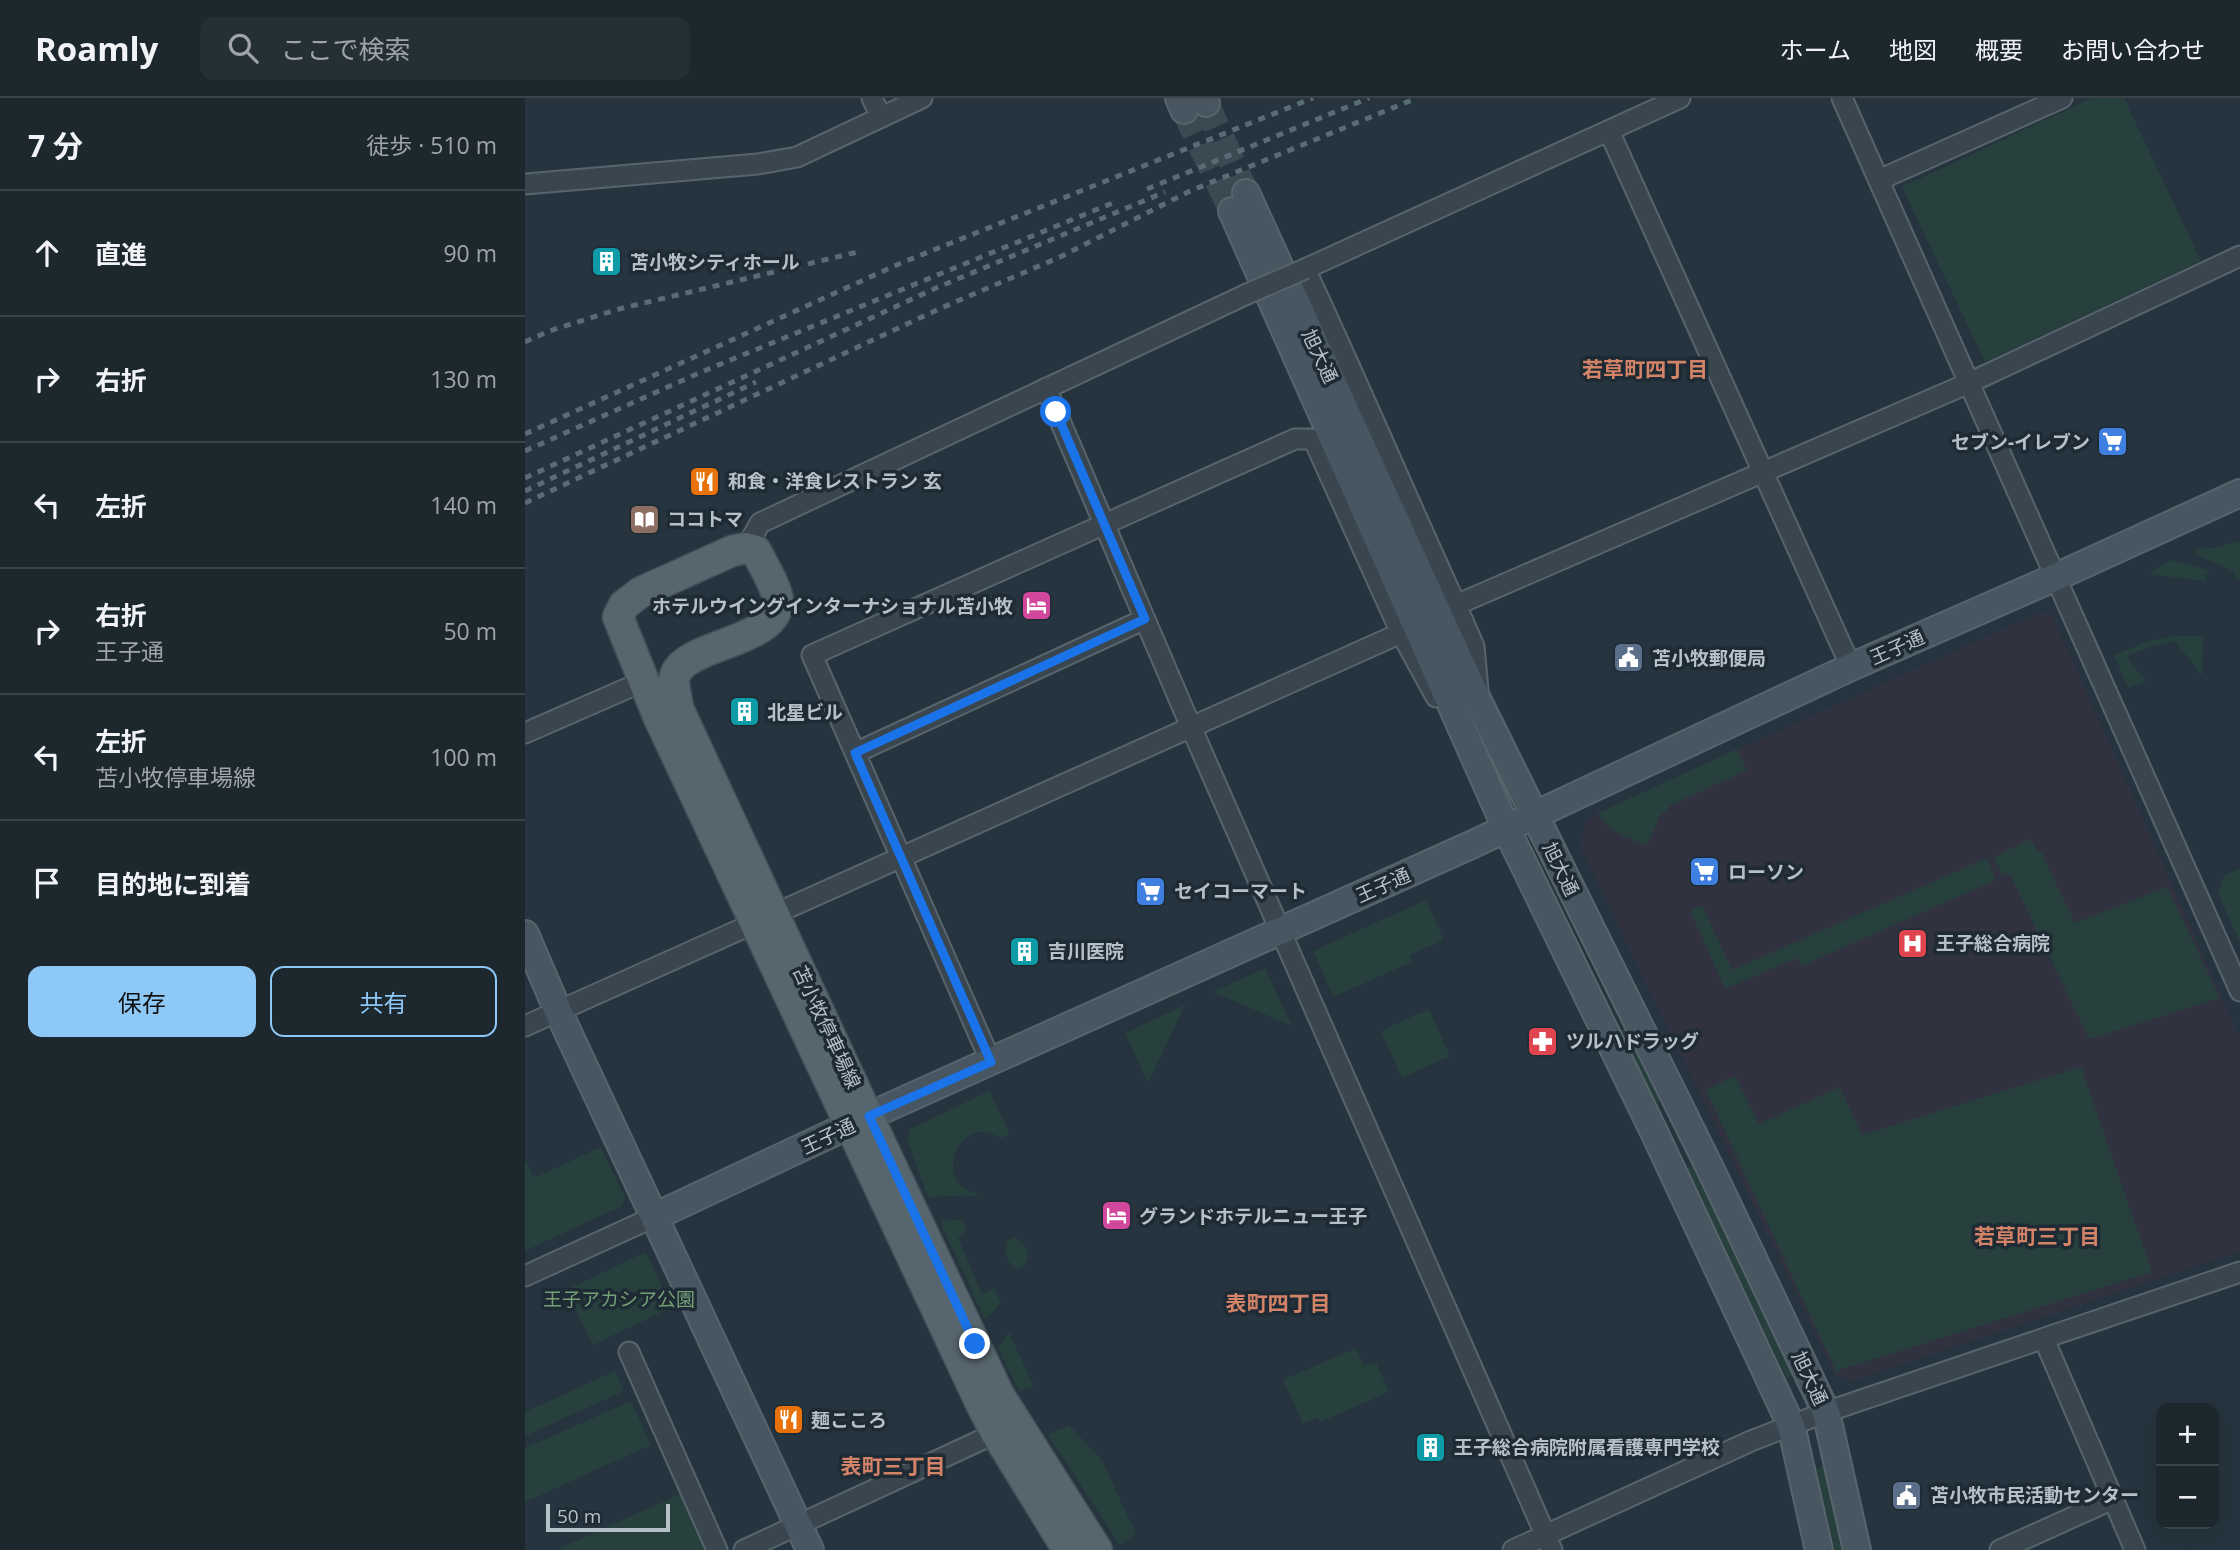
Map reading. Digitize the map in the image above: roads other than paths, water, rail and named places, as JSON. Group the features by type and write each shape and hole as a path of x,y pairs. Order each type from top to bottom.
{"main road":[{"name":"苫小牧停車場線","path":"765,918 659,716 618,617 624,605 641,592 713,558 746,548 756,551 778,598 776,613 767,625 679,668 674,680 678,708 765,918 860,1121 999,1395 1006,1429 1068,1550"},
{"name":"苫小牧停車場線","path":"1006,1429 1097,1550"}],"street":[{"path":"872,98 881,117"},
{"path":"525,184 758,164 797,157 922,98"},
{"path":"746,548 760,523 1247,294 1680,98"},
{"path":"1842,98 2240,991"},
{"path":"1879,180 2061,98"},
{"path":"1609,131 1851,667"},
{"name":"旭大通","path":"1819,1550 1791,1426 1655,1134 1506,828 1239,202 1478,701 1708,1164 1826,1412 1857,1550"},
{"path":"1456,606 1969,383 2240,256"},
{"path":"1305,269 1474,646 1478,701"},
{"path":"1045,388 1548,1543"},
{"path":"991,1062 812,655 1295,439 1311,439 1317,445 1401,633 1438,701 1462,727"},
{"name":"王子通","path":"525,1276 1506,828 1851,667 2240,493"},
{"path":"855,753 1145,619"},
{"path":"525,1026 1401,633"},
{"path":"525,733 644,681"},
{"path":"525,934 558,1011 810,1550"},
{"path":"1513,1550 1548,1543 1751,1441 1826,1412 2240,1272"},
{"path":"2043,1339 2135,1550"},
{"path":"629,1352 717,1550"},
{"path":"744,1550 1006,1429"},
{"path":"2000,1550 2113,1499"}],"tunnel":[{"path":"1206,103 1246,193"},
{"path":"1184,110 1232,211"}],"railway":[{"path":"525,434 901,263 1313,98"},
{"path":"1147,189 1369,98"},
{"path":"525,503 939,309 1060,257 1190,191 1417,98"},
{"path":"525,478 936,288 1165,192"},
{"path":"525,451 699,373 1115,202"},
{"path":"525,342 549,331 619,309 862,251"},
{"path":"525,491 756,382"}],"place":[{"name":"苫小牧シティホール","path":"607,262"},
{"name":"セブン-イレブン","path":"2113,442"},
{"name":"和食・洋食レストラン 玄","path":"705,481"},
{"name":"ココトマ","path":"644,519"},
{"name":"ホテルウイングインターナショナル苫小牧","path":"1036,606"},
{"name":"苫小牧郵便局","path":"1629,658"},
{"name":"北星ビル","path":"744,712"},
{"name":"ローソン","path":"1705,872"},
{"name":"セイコーマート","path":"1151,891"},
{"name":"王子総合病院","path":"1913,943"},
{"name":"吉川医院","path":"1025,951"},
{"name":"ツルハドラッグ","path":"1543,1041"},
{"name":"グランドホテルニュー王子","path":"1116,1216"},
{"name":"麺こころ","path":"788,1420"},
{"name":"王子総合病院附属看護専門学校","path":"1431,1447"},
{"name":"苫小牧市民活動センター","path":"1907,1495"}],"district":[{"name":"若草町四丁目","path":"1645,370"},
{"name":"若草町三丁目","path":"2037,1237"},
{"name":"表町四丁目","path":"1278,1304"},
{"name":"表町三丁目","path":"893,1467"}],"park label":[{"name":"王子アカシア公園","path":"619,1299"}]}
